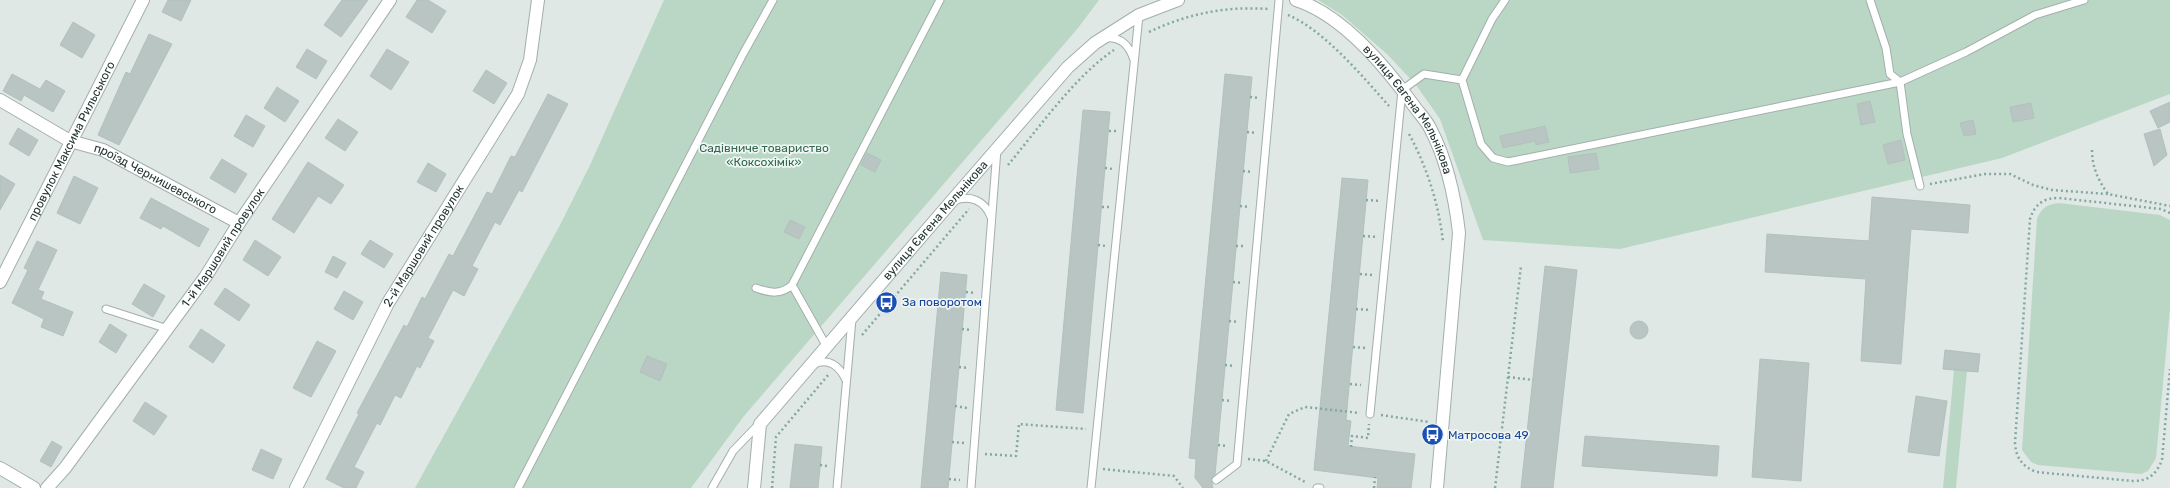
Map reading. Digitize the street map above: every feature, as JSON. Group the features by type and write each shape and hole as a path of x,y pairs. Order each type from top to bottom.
{"street":[{"name":"провулок Максима Рильського","path":"0,282 70,141 143,0"},
{"name":"1-й Маршовий провулок","path":"47,488 65,468 206,276 239,223 390,0"},
{"name":"2-й Маршовий провулок","path":"296,488 388,303 518,94 530,60 538,0"},
{"name":"вулиця Євгена Мельнікова","path":"760,424 1068,67 1100,39 1139,15 1178,0"},
{"name":"вулиця Євгена Мельнікова","path":"1296,0 1320,11 1338,23 1379,61 1430,128 1448,175 1456,207 1460,233 1437,488"},
{"name":"проїзд Чернишевського","path":"0,100 70,141 103,150 239,223"},
{"path":"754,488 760,424"},
{"path":"0,468 34,488"}],"lane":[{"path":"518,488 739,61 773,0"},
{"path":"756,288 778,293 786,291 792,285 940,0"},
{"path":"1216,480 1236,464 1237,458 1279,0"},
{"path":"1506,0 1492,19 1462,80 1481,144 1493,158 1508,162 1900,82 1966,52 2034,15 2084,0"},
{"path":"1870,0 1886,48 1890,74 1900,82 1907,134 1920,186"},
{"path":"1091,488 1139,15"},
{"path":"1100,39 1118,39 1126,44 1135,61"},
{"path":"1370,414 1402,90 1424,74 1462,80"},
{"path":"971,488 997,148"},
{"path":"950,203 959,198 977,200 988,209 992,219"},
{"path":"792,285 827,347"},
{"path":"106,309 168,329"},
{"path":"836,488 852,319"},
{"path":"812,365 819,361 829,362 842,372 846,381"},
{"path":"712,488 734,451 760,424"}],"path":[{"path":"1137,37 1168,23 1214,11 1237,7 1278,12 1295,18 1325,40 1364,78 1400,117 1416,147 1429,182 1438,211 1443,245"},
{"path":"995,180 1080,79 1104,57 1126,44"},
{"path":"2092,150 2092,161 2096,174 2108,194"},
{"path":"1920,186 1942,180 1985,174 2010,174 2033,185 2052,190 2108,194 2170,206"},
{"path":"2170,213 2161,209 2059,198 2045,200 2034,209 2030,226 2015,452 2023,465 2036,472 2142,481 2151,477 2158,469 2162,460 2169,395 2170,369"},
{"path":"849,351 977,200"},
{"path":"1495,488 1521,266"},
{"path":"772,488 776,437 836,366"},
{"path":"1508,377 1533,380"},
{"path":"1266,461 1289,414 1305,407 1430,422"},
{"path":"1351,447 1352,436 1368,438 1370,414"},
{"path":"1429,430 1431,415"},
{"path":"974,453 1016,456 1019,424 1097,430"},
{"path":"1237,458 1266,461 1317,488"},
{"path":"1093,468 1174,476 1183,488"},
{"path":"1374,488 1375,477"}],"green space":[{"name":"Садівниче товариство «Коксохімік»","path":"664,0 1099,0 1078,28 744,416 691,488 415,488 559,227 590,165"},
{"path":"1318,0 2170,0 2170,94 2002,158 1620,249 1483,240 1440,119 1416,85 1388,55 1342,15"},
{"path":"2059,203 2160,215 2170,220 2170,309 2156,458 2148,471 2141,474 2038,465 2031,462 2022,450 2037,219 2045,207 2051,204"},
{"path":"1945,350 1980,354 1978,372 1967,371 1956,488 1943,488 1954,370 1943,369"}],"building":[{"path":"168,0 191,0 181,21 162,12"},
{"path":"342,0 368,0 341,37 324,25"},
{"path":"417,0 428,0 446,11 432,33 406,17"},
{"path":"73,22 95,35 82,58 60,45"},
{"path":"149,34 172,44 119,145 98,135 126,72 130,74"},
{"path":"307,49 327,61 316,79 296,67"},
{"path":"387,49 409,62 391,90 370,76"},
{"path":"486,70 507,83 494,104 473,91"},
{"path":"12,74 40,89 46,80 65,91 53,112 24,95 21,101 3,91"},
{"path":"1225,74 1252,77 1215,475 1211,480 1213,488 1203,488 1195,478 1196,459 1189,458"},
{"path":"277,87 299,101 285,122 264,108"},
{"path":"548,94 568,104 522,192 519,190 500,225 495,222 472,266 478,269 464,296 453,290 428,338 434,341 420,368 417,366 401,398 395,395 380,425 377,423 354,467 364,472 356,488 344,488 326,479 359,414 357,413 404,325 407,327 422,297 425,299 449,254 453,256 487,192 492,194 511,156 515,157"},
{"path":"1870,101 1875,122 1861,125 1857,104"},
{"path":"2170,102 2170,122 2158,128 2150,111"},
{"path":"2031,103 2034,118 2013,122 2010,107"},
{"path":"1083,110 1110,112 1083,413 1056,410"},
{"path":"246,115 265,126 253,147 234,136"},
{"path":"338,119 358,132 345,151 325,138"},
{"path":"1973,120 1976,134 1964,136 1960,123"},
{"path":"1545,126 1549,142 1536,145 1535,141 1503,148 1500,136"},
{"path":"18,128 38,140 29,156 9,144"},
{"path":"2160,129 2167,155 2154,166 2144,134"},
{"path":"1901,140 1905,160 1888,164 1883,145"},
{"path":"867,153 881,160 875,172 861,165"},
{"path":"1596,153 1599,169 1570,173 1568,157"},
{"path":"222,159 247,174 235,193 210,178"},
{"path":"308,162 344,185 331,204 318,196 294,233 272,219"},
{"path":"428,163 446,174 436,192 417,182"},
{"path":"0,175 15,184 0,210"},
{"path":"74,176 98,188 80,224 57,213"},
{"path":"1342,178 1368,180 1346,420 1351,421 1348,446 1415,454 1411,488 1377,488 1378,478 1314,470"},
{"path":"1872,197 1970,205 1968,233 1911,229 1901,364 1861,361 1866,279 1765,272 1767,234 1869,241"},
{"path":"151,198 209,229 199,247 163,226 161,229 140,218"},
{"path":"790,220 805,227 799,239 784,232"},
{"path":"255,240 281,257 268,276 243,260"},
{"path":"370,240 393,254 384,268 361,254"},
{"path":"37,241 57,250 38,290 44,292 41,299 73,312 63,336 41,327 44,319 12,303 28,270 24,268"},
{"path":"333,256 346,263 337,278 325,272"},
{"path":"1545,266 1577,270 1553,488 1521,488"},
{"path":"941,272 967,275 948,488 921,488"},
{"path":"144,284 165,296 153,317 132,304"},
{"path":"225,288 250,305 239,321 214,304"},
{"path":"344,291 363,302 353,320 334,309"},
{"path":"1639,321 1645,324 1648,330 1645,336 1639,339 1633,336 1630,330 1633,324"},
{"path":"110,324 127,335 116,353 99,342"},
{"path":"201,329 225,345 213,363 189,347"},
{"path":"317,341 336,351 311,397 293,388"},
{"path":"1945,350 1980,354 1978,372 1943,369"},
{"path":"647,356 667,364 660,381 640,372"},
{"path":"1760,359 1809,363 1801,481 1752,477"},
{"path":"1916,396 1947,401 1939,456 1908,452"},
{"path":"145,402 167,416 154,435 133,421"},
{"path":"1585,436 1719,446 1717,476 1582,466"},
{"path":"52,441 62,447 51,467 40,461"},
{"path":"795,444 822,447 818,488 790,488"},
{"path":"261,449 282,459 273,479 252,470"}],"place":[{"name":"За поворотом","path":"886,302"},
{"name":"Матросова 49","path":"1432,435"}]}
